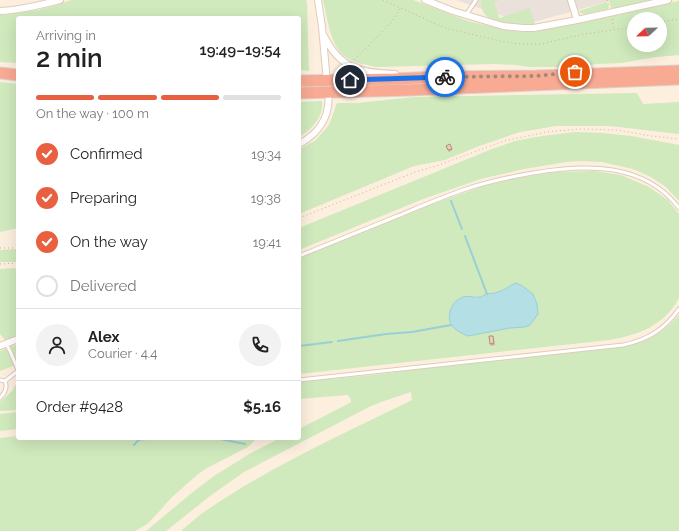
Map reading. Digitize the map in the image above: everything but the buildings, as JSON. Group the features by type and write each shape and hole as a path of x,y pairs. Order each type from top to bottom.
{"highway":[{"path":"536,80 602,69 679,64"},
{"path":"301,81 327,86 409,90 679,71"},
{"path":"0,73 16,75"},
{"path":"301,92 327,86 394,79 421,78 536,80 679,79"},
{"path":"536,80 568,88 679,87"}],"street":[{"path":"0,11 37,6 60,0"},
{"path":"301,143 310,138 317,131 327,114 329,103 323,32 318,0"},
{"path":"425,0 453,11 503,26 523,28 534,28 577,20 668,0"},
{"path":"571,0 577,20"},
{"path":"323,32 329,46 344,63 350,66 368,72 408,74 421,78"},
{"path":"3,345 16,340"}],"lane":[{"path":"466,15 476,0"},
{"path":"301,255 463,190 513,176 546,170 587,167 607,168 627,173 651,182 668,196 679,208"},
{"path":"301,380 623,345 637,342 654,334 667,323 679,309"},
{"path":"3,345 10,351 16,365"},
{"path":"4,381 16,372"},
{"path":"0,380 4,381"},
{"path":"0,398 6,390 6,384 4,381"}],"path":[{"path":"607,0 610,10"},
{"path":"350,66 352,62 399,13 401,8"},
{"path":"612,16 614,30"},
{"path":"667,21 679,19"},
{"path":"301,217 415,172 436,166 504,141 546,132 581,129 617,130 651,136 679,138"},
{"path":"0,248 16,248"},
{"path":"0,264 16,263"}],"shaded area":[{"path":"456,0 614,0 526,24"}],"green space":[{"path":"72,0 306,0 309,71 301,70 301,16 16,16 16,63 0,62 0,15 38,10"},
{"path":"323,0 413,0 468,21 522,32 679,1 679,55 621,63 574,67 529,67 495,64 376,67 359,63 344,56 335,45"},
{"path":"481,0 500,0 494,2 500,18 530,8 535,25 500,23 492,20 482,9"},
{"path":"656,0 613,9 611,8 609,1"},
{"path":"607,2 609,7 608,9 585,14 580,13 579,11"},
{"path":"0,82 16,84 16,228 0,232"},
{"path":"637,93 643,104 679,102 679,134 610,126 556,126 520,132 479,146 445,160 414,166 301,213 301,148 315,141 329,125 337,103 358,103 415,97"},
{"path":"322,101 319,118 308,131 301,136 301,102"},
{"path":"575,132 602,133 631,136 679,145 679,201 666,187 651,177 633,169 602,162 566,162 524,169 481,179 423,199 301,249 301,227 492,149 515,141"},
{"path":"594,171 621,175 649,187 668,200 679,214 679,298 673,308 666,316 649,328 620,338 609,340 301,374 301,257 429,205 484,186 512,179 555,172","holes":["515,283 521,285 533,294 538,314 525,327 491,331 472,296 481,297 487,294 495,293"]},
{"path":"16,249 16,262 0,262 0,250"},
{"path":"15,268 16,270 16,337 6,341 0,334 0,269"},
{"path":"679,315 679,531 181,531 207,510 256,479 308,451 412,400 411,392 371,406 244,472 210,496 166,531 146,531 214,476 251,453 276,440 301,440 301,428 351,402 349,396 347,395 301,399 301,382 607,349 647,340 671,323"},
{"path":"16,345 16,365 0,371 0,351"},
{"path":"16,384 16,410 0,411 0,402 12,391"},
{"path":"16,412 16,429 0,431 0,414"},
{"path":"16,436 16,440 255,440 248,447 207,468 197,475 171,498 147,524 135,531 0,531 0,438"}],"water":[{"path":"515,283 521,285 533,294 537,304 538,314 530,325 468,336 458,331 450,323 450,311 459,299 467,296 481,297 486,294 495,293"}],"waterway":[{"path":"451,201 462,229"},
{"path":"465,236 487,294"},
{"path":"338,341 412,332 451,325"},
{"path":"301,346 332,342"},
{"path":"134,445 138,440"},
{"path":"225,440 245,444"}],"way so far":[{"path":"445,77 536,76 575,72"}],"route":[{"path":"350,80 445,77"}]}
